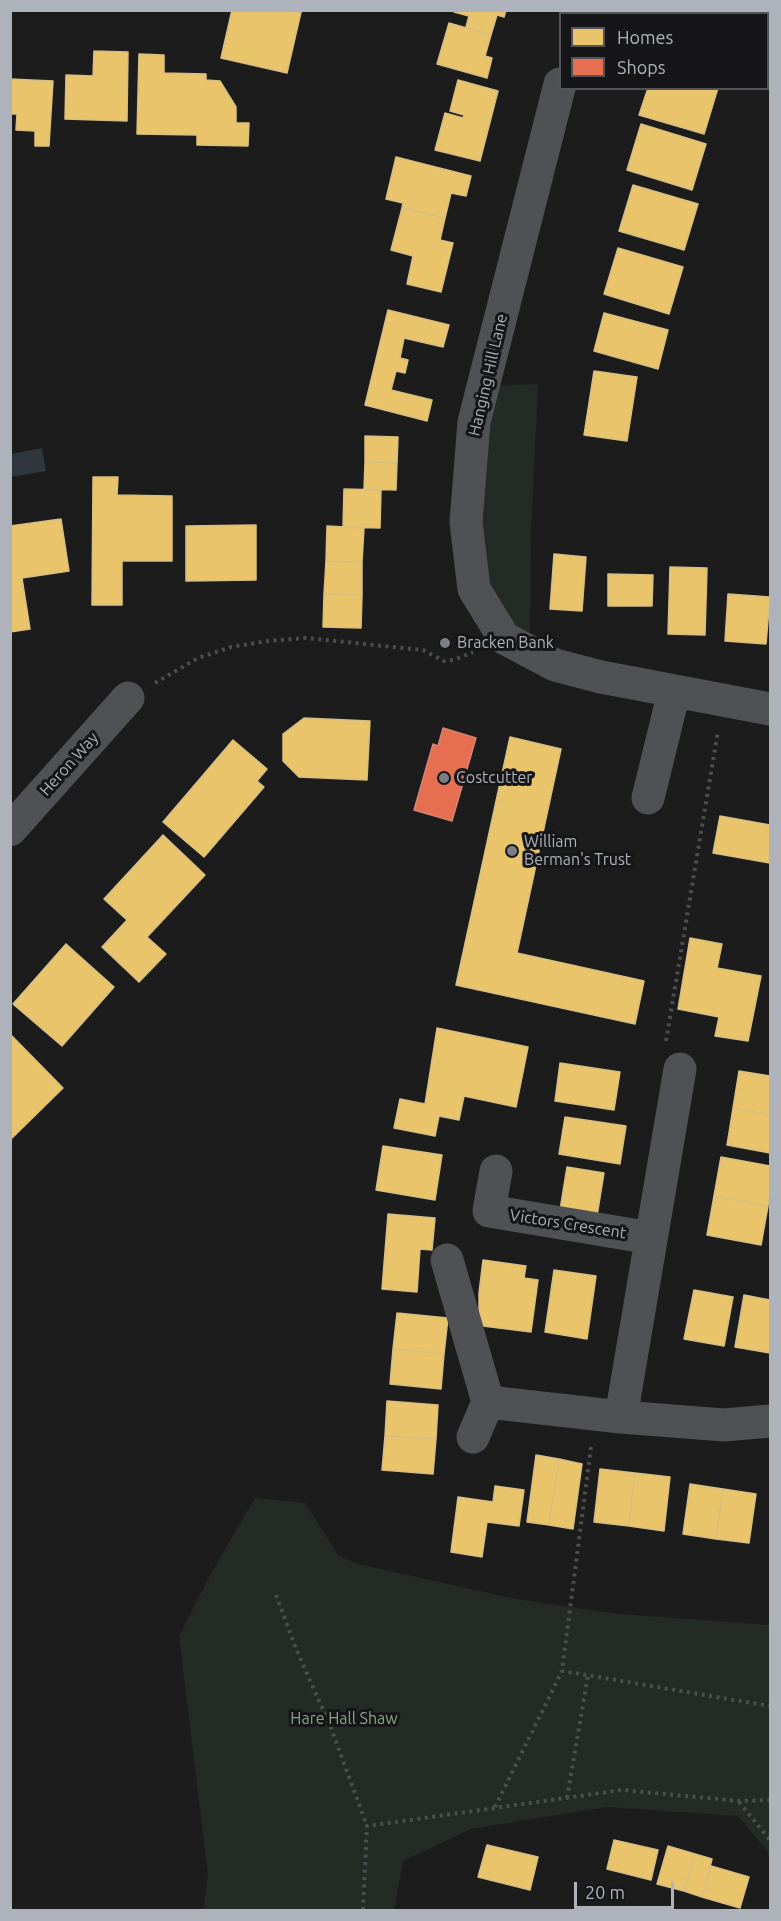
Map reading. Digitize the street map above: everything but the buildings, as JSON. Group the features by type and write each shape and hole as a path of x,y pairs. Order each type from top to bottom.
{"street":[{"name":"Hanging Hill Lane","path":"504,638 474,590 466,522 474,422 559,90"},
{"path":"504,638 555,665 674,692 771,709"},
{"path":"648,798 674,692"},
{"name":"Heron Way","path":"10,830 128,698"},
{"path":"608,1415 651,1238 680,1069"},
{"name":"Victors Crescent","path":"496,1171 489,1211 651,1238"},
{"path":"447,1260 488,1402 473,1437"},
{"path":"488,1402 724,1425 771,1421"}],"path":[{"path":"128,698 198,658 231,647 268,640 306,638 423,650 444,661 454,660 504,638"},
{"path":"680,1069 662,1067 724,701"},
{"path":"494,1808 562,1671 608,1415"},
{"path":"276,1595 367,1826 363,1911"},
{"path":"562,1671 771,1706"},
{"path":"567,1798 588,1675"},
{"path":"367,1826 622,1790 739,1801 771,1800"},
{"path":"739,1801 771,1840"}],"green space":[{"path":"538,384 531,533 530,637 504,638 466,522 484,386"},
{"name":"Hare Hall Shaw","path":"255,1498 305,1503 338,1555 358,1564 511,1598 583,1609 619,1614 770,1625 770,1854 738,1816 607,1807 471,1829 403,1861 394,1910 203,1910 208,1875 179,1636 210,1575"}],"shaded area":[{"path":"42,448 46,471 11,477 11,454"}],"place":[{"name":"Bracken Bank","path":"445,643"},
{"name":"Costcutter","path":"444,778"},
{"name":"William Berman's Trust","path":"512,851"}]}
